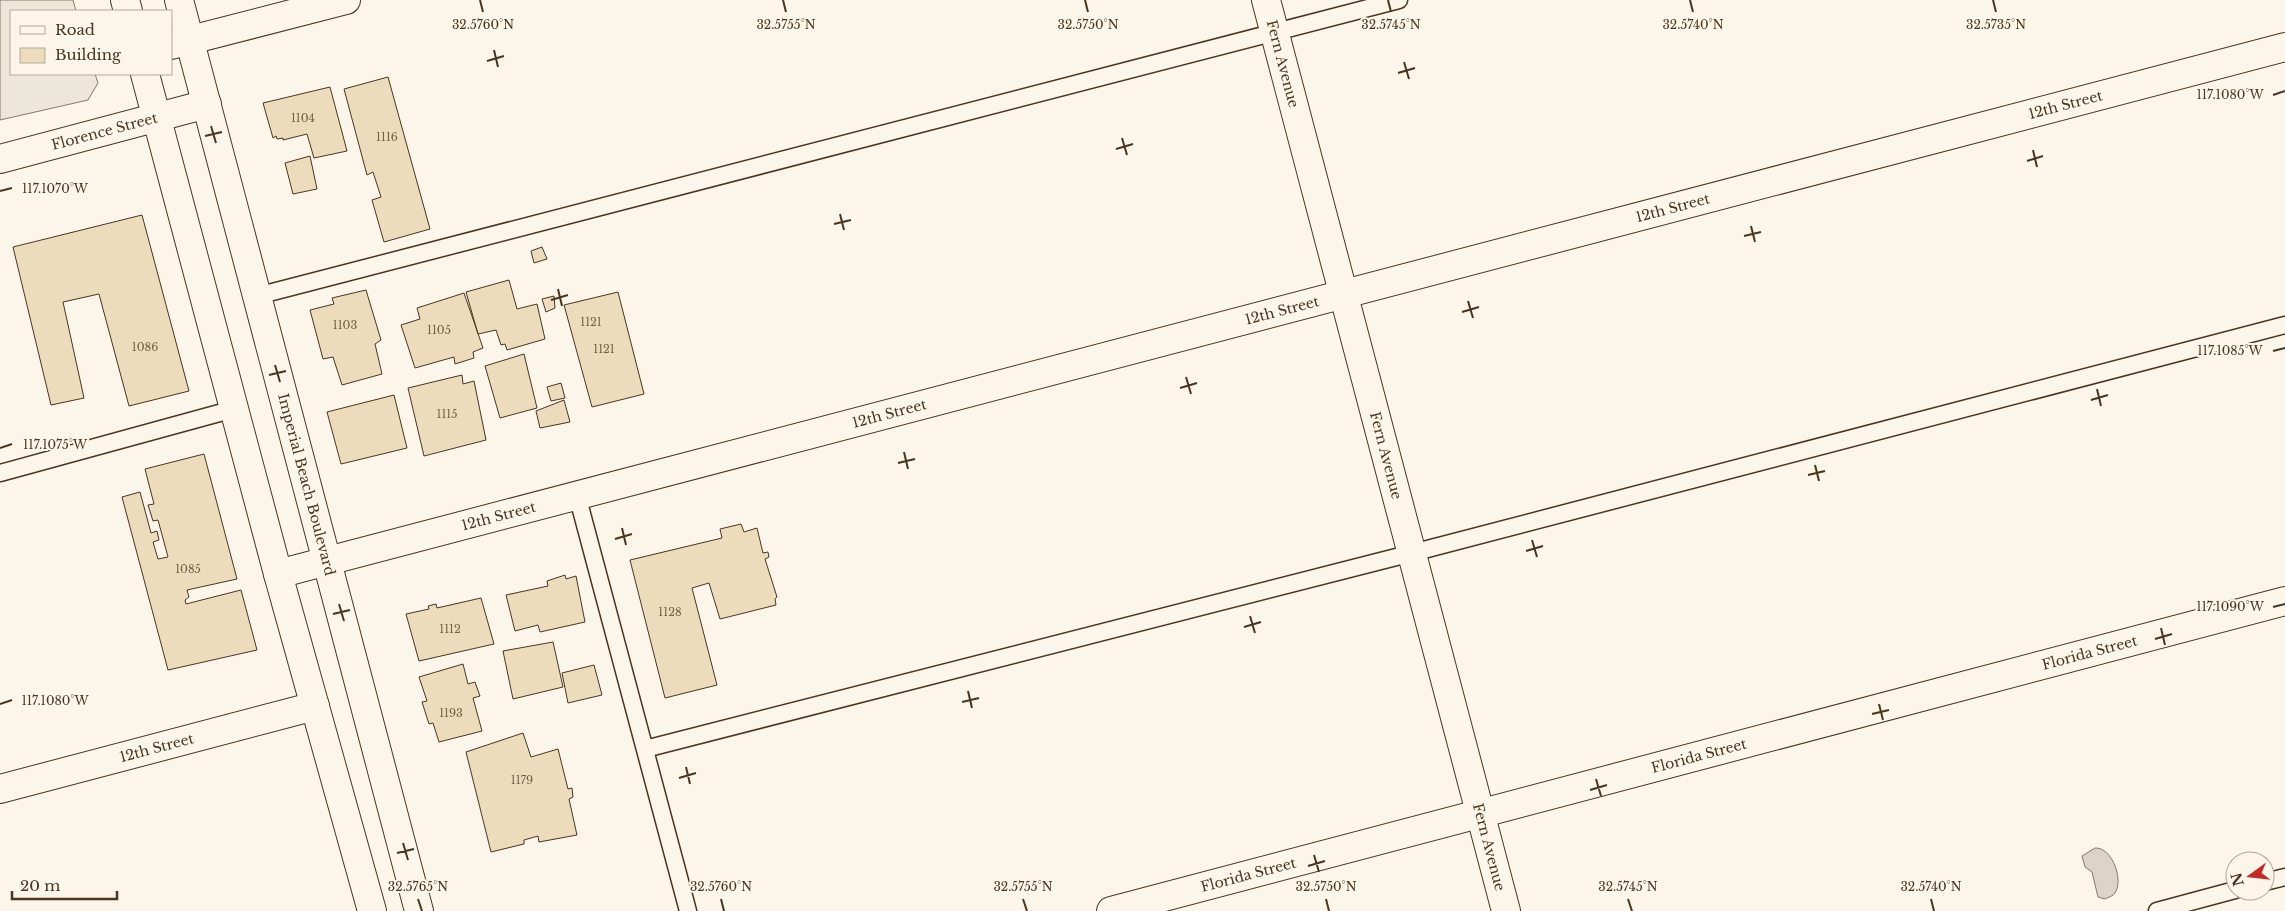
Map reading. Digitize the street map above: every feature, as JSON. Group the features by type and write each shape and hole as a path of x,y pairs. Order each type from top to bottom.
{"street":[{"name":"Imperial Beach Boulevard","path":"179,0 181,43 207,104 419,911"},
{"path":"181,43 346,0"},
{"name":"Fern Avenue","path":"1266,0 1506,911"},
{"name":"12th Street","path":"278,574 810,436 2285,47"},
{"path":"145,75 278,574 372,911"},
{"name":"Florence Street","path":"0,159 207,104"},
{"name":"Florida Street","path":"1111,911 2285,601"},
{"name":"12th Street","path":"0,789 315,706"}],"lane":[{"path":"257,296 1399,0"},
{"path":"644,749 1412,553 2285,326"},
{"path":"0,473 234,410"},
{"path":"576,496 688,911"},
{"path":"2157,911 2225,893"}],"shaded area":[{"path":"0,0 73,0 76,10 10,10 10,75 95,75 98,83 88,100 0,120"},
{"path":"2095,848 2107,853 2115,865 2117,873 2118,880 2115,893 2105,899 2098,897 2092,872 2085,867 2082,856"}],"building":[{"path":"388,77 430,229 384,242 372,200 381,197 373,172 367,175 344,89"},
{"path":"330,87 347,151 314,158 307,134 283,140 283,138 277,139 276,136 273,138 263,103"},
{"path":"310,156 317,189 293,194 285,163"},
{"path":"142,215 189,391 129,406 99,294 63,302 84,398 51,405 13,247"},
{"path":"542,247 547,259 534,263 531,251"},
{"path":"509,280 517,309 537,304 545,339 507,350 505,344 501,345 496,330 478,334 466,292"},
{"path":"366,290 381,340 375,344 382,374 342,385 333,357 323,359 310,310 334,304 332,298"},
{"path":"618,292 644,394 592,407 564,305"},
{"path":"464,293 483,348 473,352 474,358 455,364 454,357 415,368 401,325 420,319 417,308"},
{"path":"554,296 555,308 546,312 542,299"},
{"path":"524,354 537,408 500,418 485,366"},
{"path":"462,375 463,384 474,381 486,440 424,456 408,388"},
{"path":"561,383 565,398 551,401 547,387"},
{"path":"394,395 407,448 341,464 327,412"},
{"path":"564,400 570,422 540,428 536,411"},
{"path":"204,454 237,579 187,590 189,597 185,600 186,604 241,590 257,650 168,670 122,497 140,492 151,533 157,531 159,540 153,542 158,559 168,557 158,520 153,521 148,505 154,504 145,469"},
{"path":"741,524 744,532 757,528 763,553 768,552 769,557 765,559 777,597 775,599 776,605 720,619 709,583 692,588 717,685 665,698 630,560 722,538 720,529"},
{"path":"565,575 566,579 576,576 585,622 540,632 538,625 515,631 506,595 548,586 547,581"},
{"path":"481,598 494,644 419,661 406,614 429,609 428,606 436,604 437,608"},
{"path":"553,642 563,687 513,699 503,651"},
{"path":"463,664 468,684 475,682 480,696 473,698 482,731 439,742 433,723 429,724 422,702 427,701 419,677"},
{"path":"594,665 602,695 568,703 562,673"},
{"path":"523,733 531,757 558,749 568,789 572,788 573,797 569,799 577,835 539,842 538,836 524,840 524,844 491,852 466,752"}]}
